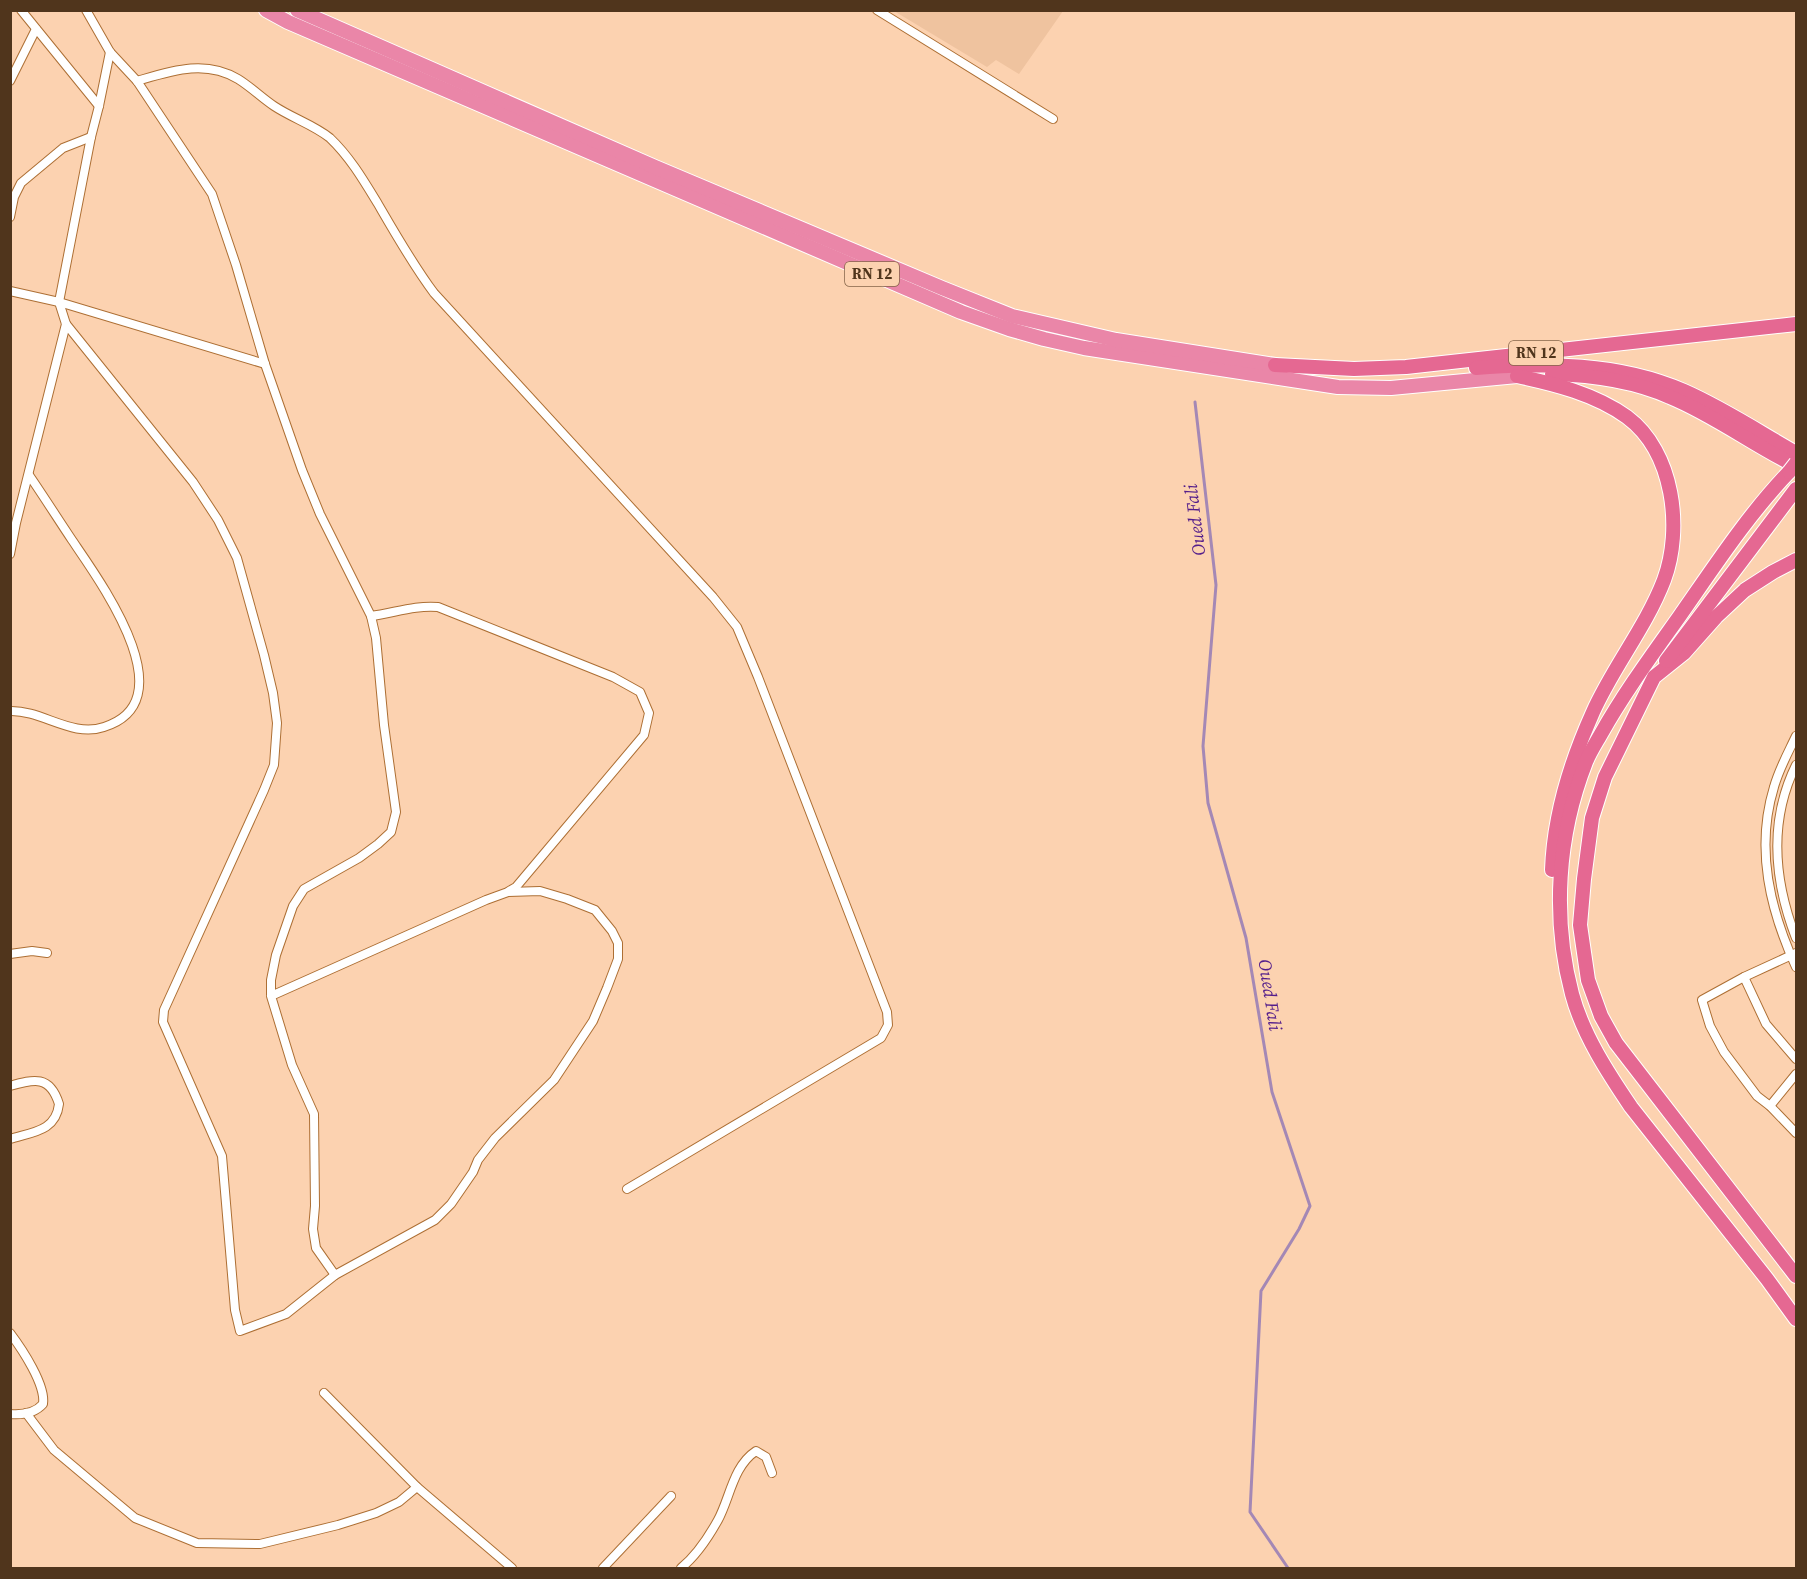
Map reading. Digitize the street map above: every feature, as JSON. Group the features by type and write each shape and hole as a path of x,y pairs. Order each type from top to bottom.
{"highway":[{"name":"RN 12","path":"266,10 447,91 950,308 1026,334 1084,348 1338,387 1391,388 1539,374 1572,375 1623,382 1687,405 1794,467"},
{"name":"RN 12","path":"297,10 655,167 942,288 1012,316 1116,340 1275,365 1378,369 1797,324"},
{"path":"1313,368 1327,373 1351,375 1550,364 1608,369 1655,380 1685,391 1797,453"},
{"path":"1517,376 1546,382 1586,395 1628,418 1644,435 1658,457 1668,485 1674,515 1670,563 1663,581 1654,603 1601,694 1575,755 1563,793 1556,828 1552,868 1554,889 1560,910"},
{"path":"1794,467 1758,507 1639,672 1587,761 1569,815 1561,866 1560,922 1572,996 1583,1025 1609,1072 1631,1107 1797,1319"},
{"path":"1797,489 1654,677 1605,777 1592,818 1580,925 1588,980 1601,1016 1616,1043 1797,1276"},
{"path":"1654,677 1684,653 1716,617 1745,590 1797,560"}],"street":[{"path":"21,10 99,106"},
{"path":"86,10 110,52 137,81 212,194 265,364 309,487 371,616 376,638 384,725 396,812 391,832 359,858 304,889 293,906 276,955 271,980 271,996 292,1065 314,1114 313,1230 316,1248 335,1275"},
{"path":"877,10 1053,119"},
{"path":"10,81 36,29"},
{"path":"110,52 91,136 59,302 66,324 193,482 218,520 237,558 264,655 277,723 274,765 164,1010 163,1022 222,1156 235,1310 240,1331 286,1314 335,1275 435,1220 451,1204 473,1172 478,1160 495,1138 554,1080 593,1021 618,958 618,943 612,931 595,910 567,899 540,891 508,892"},
{"path":"137,81 170,71 202,67 220,70 275,107 328,137 344,153 365,182 420,275 434,293 713,597 737,627 882,1001 888,1025 881,1038 627,1189"},
{"path":"10,217 14,197 21,183 63,148 91,136"},
{"path":"10,291 59,302 265,364"},
{"path":"10,554 13,523 29,475 66,324"},
{"path":"10,711 24,712 81,729 95,729 112,724 126,715 138,694 135,657 123,622 101,583 29,475"},
{"path":"271,996 508,892 516,886 644,735 649,713 640,692 613,677 438,607 423,606 371,616"},
{"path":"1797,736 1782,764 1773,788 1764,848 1770,895 1797,967"},
{"path":"1797,765 1783,800 1776,860 1782,896 1797,938"},
{"path":"10,954 32,951 47,953"},
{"path":"1794,954 1702,1000 1710,1026 1724,1052 1757,1096 1797,1133"},
{"path":"1744,977 1766,1024 1797,1059"},
{"path":"1770,1106 1797,1074"},
{"path":"10,1086 40,1080 52,1089 59,1104 54,1122 49,1126 10,1139"},
{"path":"10,1333 38,1379 43,1392 43,1404 33,1411 19,1415 10,1414"},
{"path":"324,1393 417,1487 512,1569"},
{"path":"26,1413 54,1450 135,1518 197,1543 260,1544 338,1525 399,1502 417,1487"},
{"path":"681,1569 693,1559 718,1520 733,1483 747,1457 756,1451 766,1457 772,1473"},
{"path":"603,1569 671,1497"}],"shaded area":[{"path":"894,11 1063,11 1019,74 996,60 987,67"}],"waterway":[{"name":"Oued Fali","path":"1195,402 1216,585 1203,746 1208,803 1246,938 1272,1092 1310,1206 1299,1229 1261,1291 1250,1512 1288,1568"}]}
